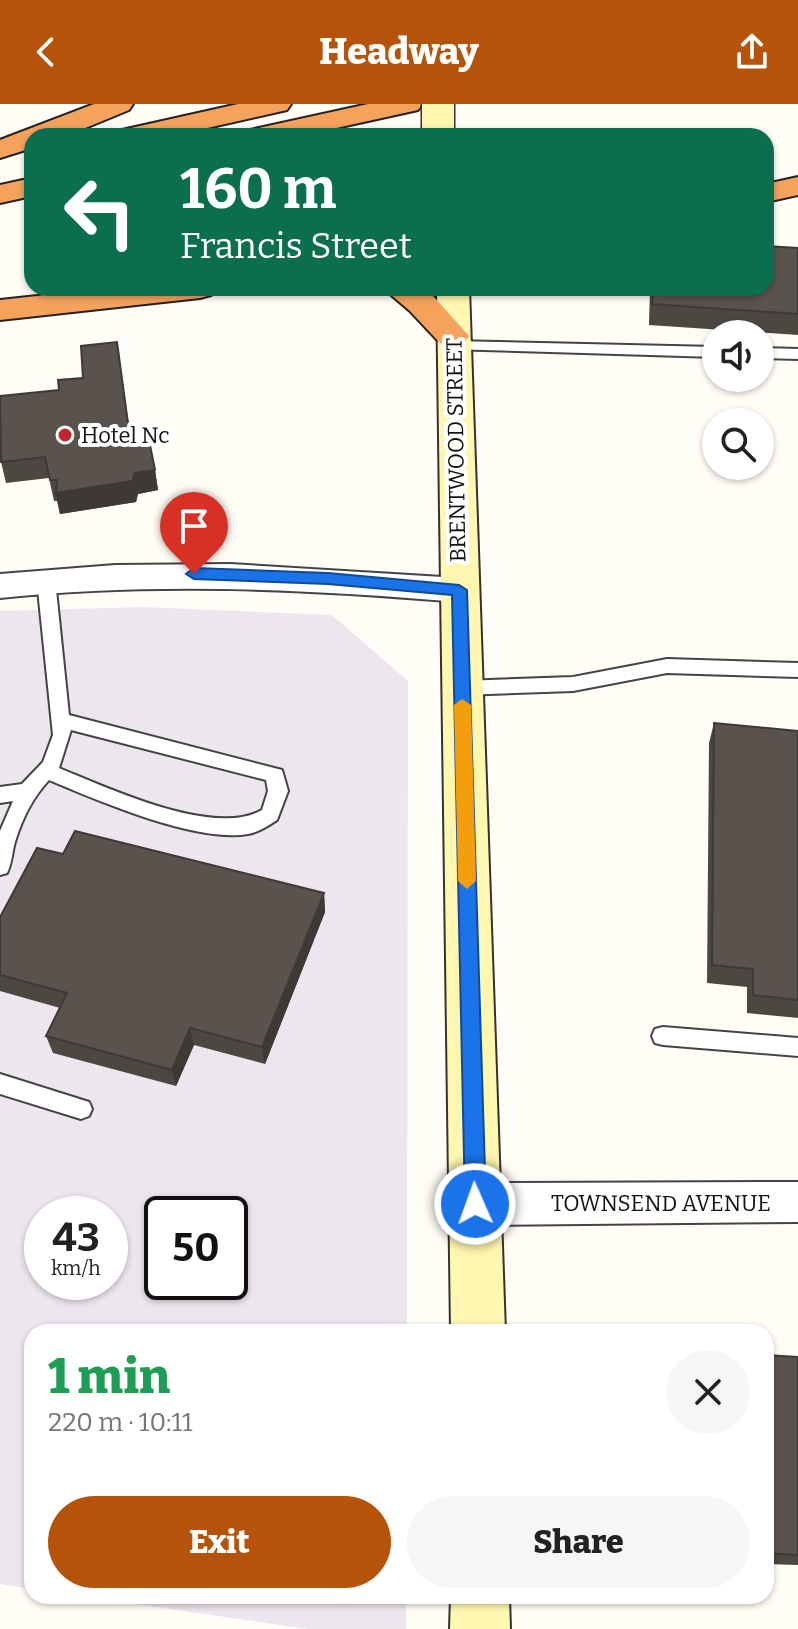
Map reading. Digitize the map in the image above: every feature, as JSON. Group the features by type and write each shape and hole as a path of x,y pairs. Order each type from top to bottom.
{"highway":[{"path":"60,128 119,104"},
{"path":"168,128 277,104"},
{"path":"297,128 398,106 445,104"},
{"path":"0,149 24,142"},
{"path":"0,165 24,160"},
{"path":"774,191 798,186"},
{"path":"0,194 24,189"},
{"path":"0,310 127,296"},
{"path":"410,296 422,304 453,341"}],"main road":[{"path":"438,104 438,128"},
{"name":"BRENTWOOD STREET","path":"453,296 478,1324"},
{"path":"480,1604 480,1629"}],"street":[{"path":"0,586 46,580 194,574 328,579 459,590"},
{"name":"TOWNSEND AVENUE","path":"475,1204 798,1202"}],"lane":[{"path":"453,341 702,351"},
{"path":"774,353 798,354"},
{"path":"0,867 5,842 27,791 46,771 62,735 46,580"},
{"path":"462,688 573,684 667,666 798,670"},
{"path":"46,771 123,803 216,825 248,826 270,815 278,791 275,775 61,720"},
{"path":"0,795 27,791"},
{"path":"663,1036 798,1047"},
{"path":"0,1084 81,1109"}],"shaded area":[{"path":"143,607 332,615 408,681 407,1324 24,1324 24,1588 0,1584 0,611"},
{"path":"136,1604 406,1604 406,1629 308,1629"}],"building":[{"path":"774,246 798,248 798,314 652,304 652,296 774,296"},
{"name":"Hotel Nc","path":"117,342 131,446 150,445 155,470 135,473 132,481 56,493 57,480 50,480 45,457 1,462 0,396 59,390 58,380 83,378 81,346"},
{"path":"714,723 798,731 798,1000 753,995 753,969 712,965"},
{"path":"75,831 324,893 262,1047 190,1028 172,1070 46,1036 67,993 0,975 0,917 37,848 63,854"},
{"path":"774,1356 798,1357 798,1555 774,1554"}],"slow traffic":[{"path":"462,705 467,881"}],"place":[{"name":"Hotel Nc","path":"65,435"}],"route":[{"path":"194,574 328,579 459,590 475,1204"}]}
